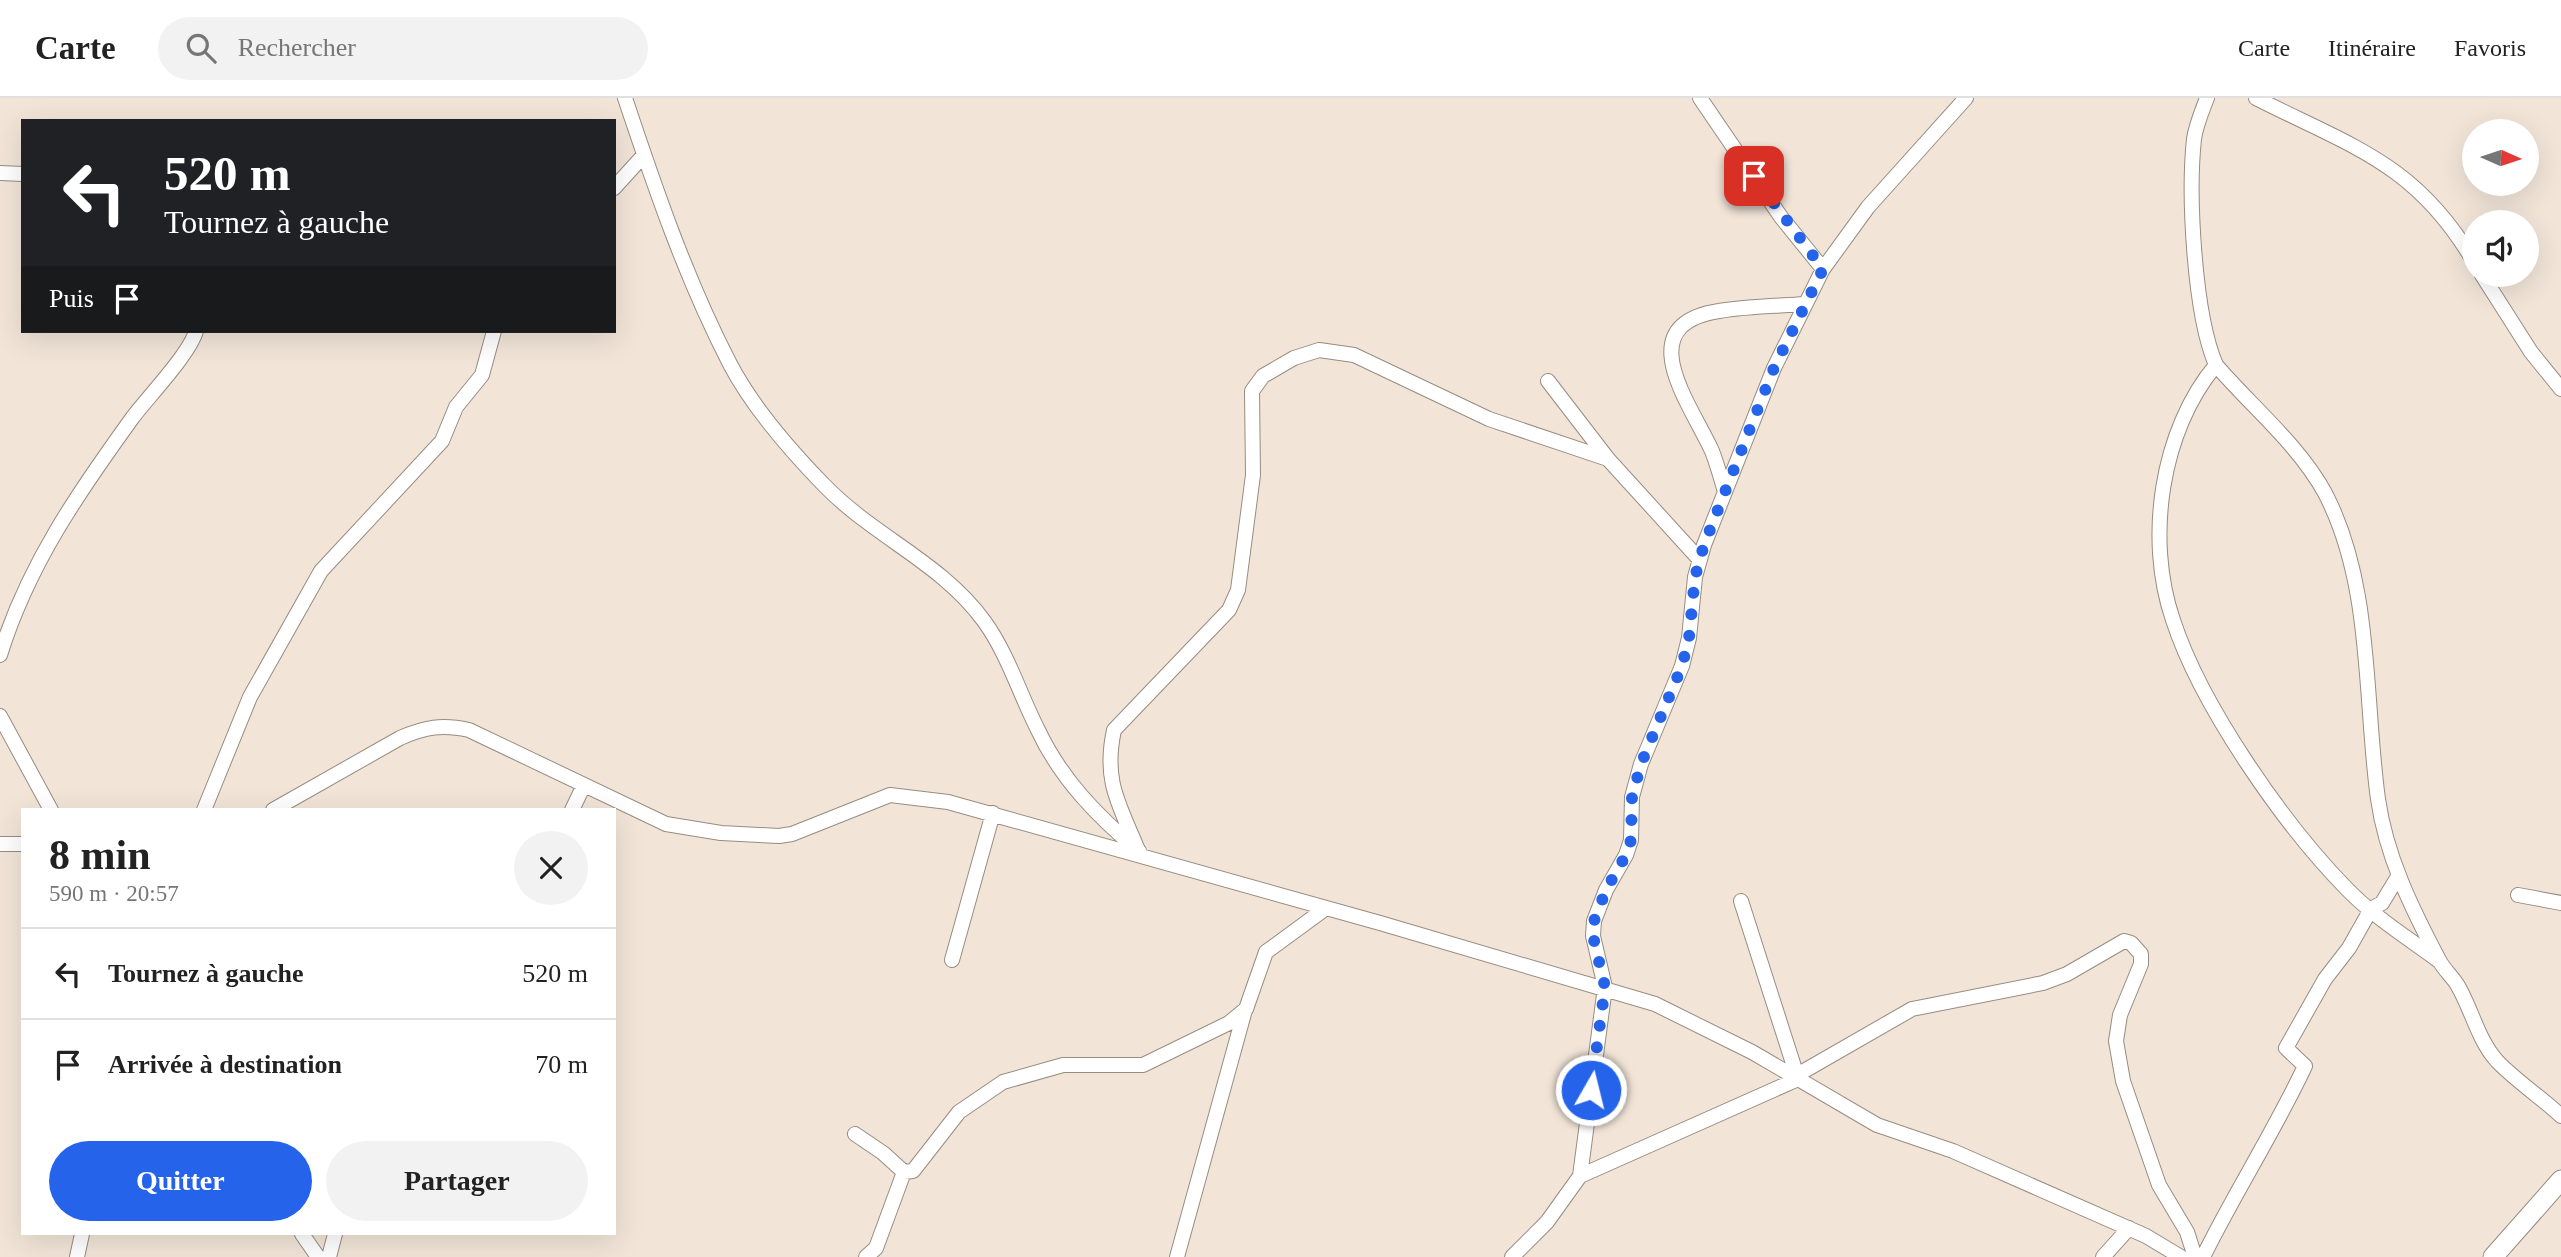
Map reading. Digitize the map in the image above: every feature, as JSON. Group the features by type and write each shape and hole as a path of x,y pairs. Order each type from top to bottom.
{"main road":[{"path":"2493,1257 2561,1180"}],"street":[{"path":"625,98 693,282 730,364 778,435 825,487 961,592 986,623 1039,733 1067,778 1100,820 1142,855"},
{"path":"1700,98 1781,217 1823,269"},
{"path":"1512,1257 1548,1222 1580,1176 1605,987 1593,936 1594,921 1631,840 1632,797 1641,764 1682,666 1689,638 1699,559 1725,492 1774,368 1823,269 1868,208 1966,98"},
{"path":"2207,98 2194,139 2194,211 2200,309 2216,365 2304,461 2325,493 2342,534 2356,587 2378,799 2386,846 2399,875 2441,963 2458,986 2484,1042 2497,1061 2561,1116"},
{"path":"2256,98 2384,161 2407,178 2462,241"},
{"path":"616,186 644,155"},
{"path":"0,173 21,174"},
{"path":"2490,287 2525,343 2561,389"},
{"path":"1725,492 1713,453 1674,376 1670,351 1672,338 1679,329 1697,318 1717,311 1805,304"},
{"path":"0,655 13,615 39,558 72,501 195,333"},
{"path":"205,808 250,696 321,571 442,441 456,407 482,375 493,333"},
{"path":"1142,855 1111,783 1109,755 1114,730 1229,610 1238,590 1253,475 1252,391 1263,376 1294,358 1320,350 1354,355 1489,419 1608,459"},
{"path":"2216,365 2198,386 2180,419 2165,471 2161,520 2163,576 2172,618 2190,664 2267,790 2301,837 2348,890 2441,963"},
{"path":"1549,381 1608,459 1699,559"},
{"path":"0,716 50,808"},
{"path":"277,808 400,738 422,728 444,724 469,730 666,824 721,833 792,834 841,812 897,794 993,813 1605,987 1655,1004 1703,1026 1798,1077 1877,1125 1953,1152 2129,1228 2181,1257"},
{"path":"573,808 584,785"},
{"path":"951,960 993,813"},
{"path":"0,844 21,844"},
{"path":"2203,1257 2224,1214 2277,1125 2305,1066 2286,1048 2325,979 2349,948 2371,909 2382,903 2399,875"},
{"path":"2518,895 2561,903"},
{"path":"1741,901 1798,1077"},
{"path":"1177,1257 1246,1009 1266,952 1326,908"},
{"path":"1580,1176 1798,1077 1912,1009 2043,983 2067,974 2123,941 2130,943 2141,954 2141,964 2118,1028 2116,1041 2123,1081 2159,1185 2187,1232 2195,1257"},
{"path":"855,1135 883,1153 904,1172 913,1171 959,1112 1003,1083 1063,1065 1143,1065 1221,1028 1246,1009"},
{"path":"866,1257 876,1248 904,1172"},
{"path":"2103,1257 2129,1228"},
{"path":"77,1257 82,1235"},
{"path":"303,1235 318,1257"},
{"path":"329,1257 335,1235"}],"route":[{"path":"1591,1090 1605,987 1593,936 1594,921 1606,890 1626,855 1631,840 1632,797 1641,764 1682,666 1689,638 1699,559 1774,368 1823,269 1781,217 1754,176"}]}
